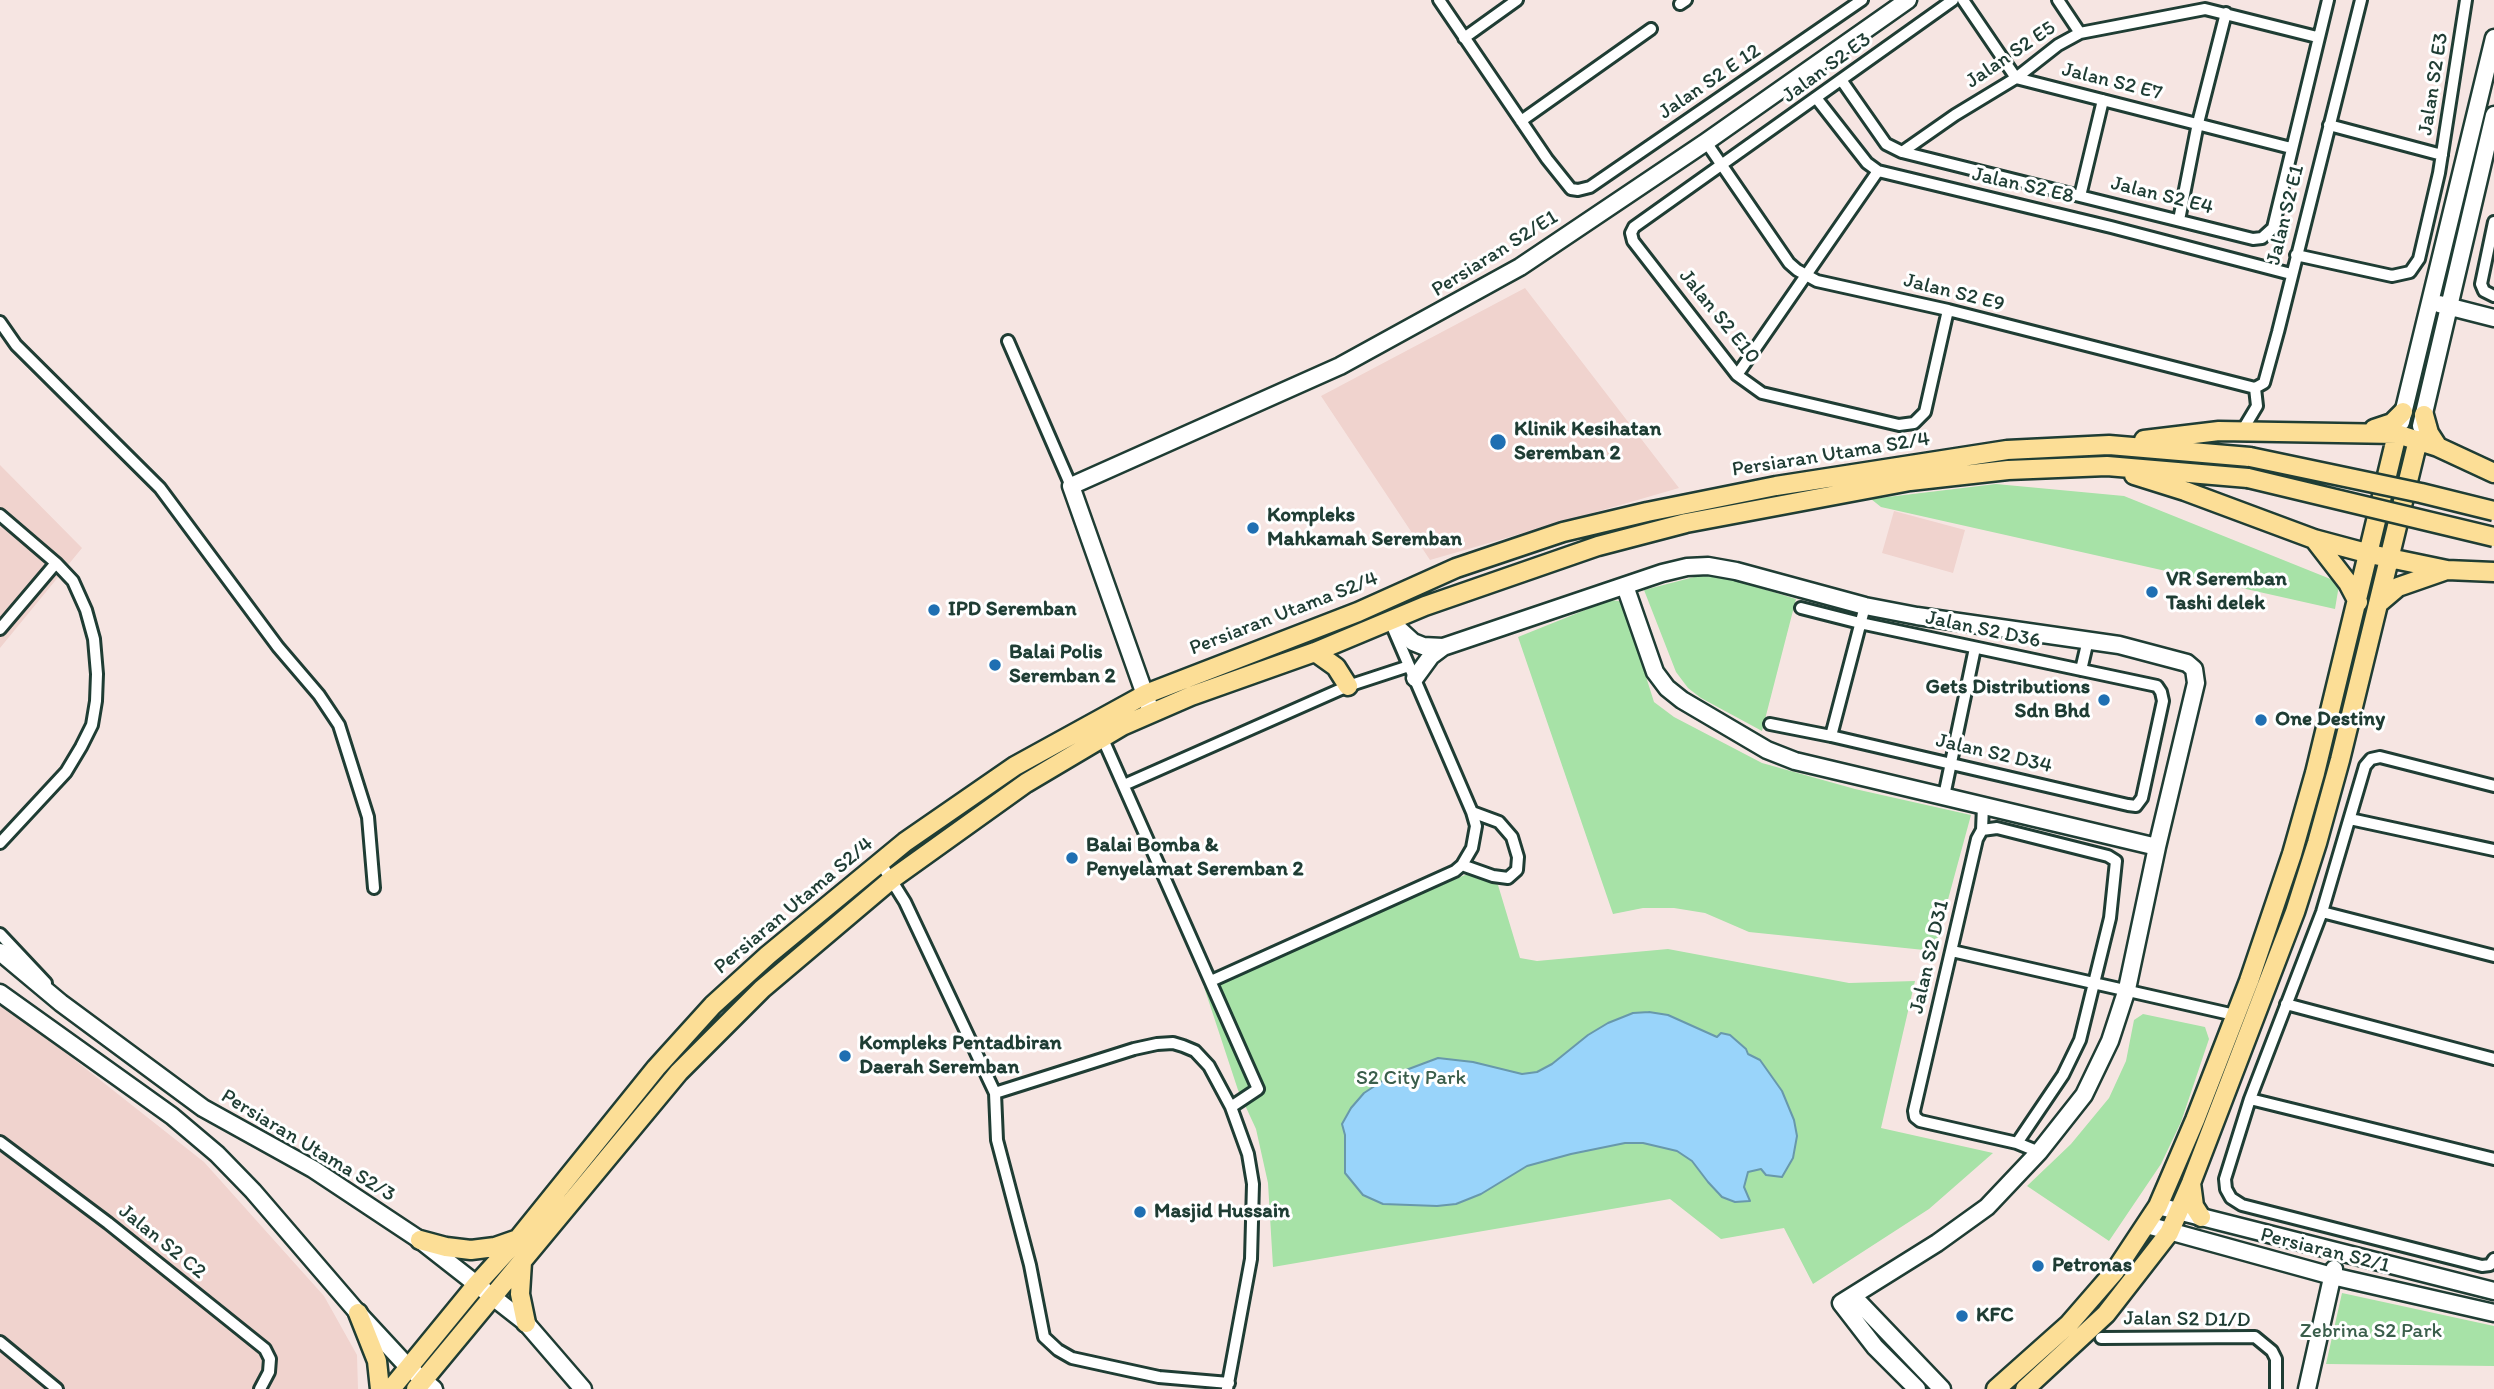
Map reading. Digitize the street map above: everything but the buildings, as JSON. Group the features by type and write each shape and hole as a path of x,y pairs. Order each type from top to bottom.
{"main road":[{"path":"2364,432 2392,423 2403,412"},
{"path":"2424,415 2429,433 2438,447"},
{"path":"2109,445 2219,431 2398,434 2438,447 2494,473"},
{"path":"2025,1389 2106,1314 2169,1233 2192,1183 2244,1017 2315,773 2398,434"},
{"path":"1996,1389 2069,1324 2115,1271 2147,1225 2295,912 2340,760 2418,440"},
{"name":"Persiaran Utama S2/4","path":"391,1389 656,1068 713,1005 768,955 880,862 1015,766 1146,694 1358,612 1456,568 1563,532 1776,486 2007,450 2109,445 2250,457 2494,511"},
{"path":"2107,466 2185,491 2314,539 2389,559 2447,570 2494,572"},
{"name":"Persiaran Utama S2/4","path":"424,1386 493,1296 679,1072 762,989 892,879 1026,783 1102,737 1191,696 1314,652 1425,606 1598,546 1686,523 1910,481 2008,470 2107,466 2196,472 2248,478 2494,537"},
{"path":"2314,539 2348,583 2358,602"},
{"path":"2378,604 2398,587 2447,570"},
{"path":"1358,612 1381,615 1390,621"},
{"path":"1314,652 1336,667 1348,686"},
{"path":"1015,766 1026,783"},
{"path":"2192,1183 2194,1206 2201,1217"},
{"path":"420,1240 471,1250 495,1247 518,1238"},
{"path":"522,1262 520,1294 526,1323"},
{"path":"358,1313 377,1360 380,1389"}],"street":[{"path":"1439,0 1521,121 1651,29"},
{"path":"1464,38 1517,0"},
{"name":"Jalan S2 E 12","path":"1521,121 1571,188 1578,190 1590,187 1862,0"},
{"name":"Jalan S2 E3","path":"1722,164 1953,0"},
{"path":"1963,0 2016,78"},
{"path":"2058,0 2080,33"},
{"name":"Jalan S2 E4","path":"1842,81 1886,144 1902,152 2253,239 2262,238 2273,228 2328,0"},
{"name":"Jalan S2 E1","path":"2242,432 2257,406 2255,388 2264,383 2361,0"},
{"name":"Jalan S2 E3","path":"2296,256 2392,276 2410,272 2419,259 2439,173 2466,0"},
{"name":"Persiaran S2/E1","path":"1071,486 1340,366 1520,267 1706,142 1903,2"},
{"name":"Jalan S2 E5","path":"1902,152 1955,115 2016,78 2058,45 2080,33 2205,5 2317,37"},
{"path":"2179,220 2198,123 2226,13"},
{"path":"2398,434 2494,38"},
{"name":"Jalan S2 E7","path":"2016,78 2291,148"},
{"path":"1737,375 1878,171 1867,163 1817,99"},
{"path":"2080,196 2103,100"},
{"path":"2418,440 2494,115"},
{"path":"2329,125 2442,155"},
{"name":"Jalan S2 E9","path":"1706,142 1789,262 1817,281 1948,310 2255,388"},
{"name":"Jalan S2 E10","path":"1722,164 1634,227 1633,241 1737,375 1762,393 1899,425 1914,423 1924,412 1948,310"},
{"name":"Jalan S2 E8","path":"1878,171 2291,274"},
{"path":"2439,173 2460,178"},
{"path":"2494,222 2481,284 2484,291 2494,296"},
{"path":"2430,302 2494,318"},
{"path":"0,322 16,345 160,488 278,647 319,695 339,725 369,817 374,888"},
{"path":"1008,341 1071,486 1152,713"},
{"path":"0,515 73,581 86,610 94,639 96,701 92,724 66,772 0,843"},
{"path":"0,629 56,563"},
{"path":"1124,785 1348,686 1412,672 1443,647 1662,573 1687,568 1708,566 1736,571 1866,606 1917,616 2088,640 2187,663 2194,669 2196,683 2127,989 2110,1041 2084,1095 2010,1185 1963,1226 1847,1299"},
{"path":"1625,586 1655,672 1667,688 1682,700 1767,750 1795,761 2157,847"},
{"path":"1830,736 1866,606"},
{"name":"Jalan S2 D36","path":"1801,608 2157,686 2163,701 2143,798 2136,806 2128,805"},
{"path":"1390,621 1413,642 1423,646 1443,647"},
{"path":"1210,981 1443,877 1462,865 1472,848 1476,826 1472,812 1390,621"},
{"path":"2081,670 2088,640"},
{"path":"1944,796 1953,764 1975,648"},
{"name":"Jalan S2 D34","path":"1770,724 2128,805"},
{"path":"1102,737 1258,1088 1231,1107"},
{"path":"2494,786 2380,757 2371,759 2365,766 2322,912 2250,1099 2225,1179 2231,1198 2242,1205 2482,1266 2490,1265 2494,1259"},
{"name":"Jalan S2 D31","path":"1983,806 1982,830 1977,839 1914,1111 1915,1117 1920,1121 2017,1143"},
{"path":"1462,865 1493,876 1508,878 1517,870 1518,857 1512,837 1499,822 1472,812"},
{"path":"2350,818 2494,850"},
{"path":"1982,830 1997,828 2108,856 2116,861 2110,918 2086,1020 2073,1056 2017,1143 2039,1152"},
{"path":"880,862 905,902 995,1093 997,1140 1030,1265 1044,1337 1072,1358 1159,1377 1228,1386 1251,1259 1253,1184 1248,1154 1231,1107 1209,1066 1195,1051 1173,1043 1157,1044 995,1093"},
{"path":"2322,912 2494,956"},
{"path":"0,934 61,1003"},
{"path":"1952,951 2244,1017"},
{"name":"Persiaran Utama S2/3","path":"0,953 61,1003 203,1108 313,1170 420,1240 526,1323 583,1389"},
{"path":"4,998 172,1116 217,1154 253,1191 424,1386"},
{"path":"2286,1004 2494,1059"},
{"path":"2250,1099 2494,1158"},
{"name":"Jalan S2 C2","path":"0,1142 108,1223 265,1349 270,1359 269,1371 260,1389"},
{"name":"Persiaran S2/1","path":"2158,1206 2494,1291"},
{"name":"Persiaran S2/1","path":"2147,1225 2332,1276 2494,1313"},
{"path":"2307,1389 2338,1252"},
{"path":"1847,1299 1875,1347 1917,1389"},
{"path":"1847,1299 1942,1389"},
{"name":"Jalan S2 D1/D","path":"2101,1338 2255,1337 2272,1351 2276,1359 2276,1389"},
{"path":"0,1342 57,1389"}],"shaded area":[{"name":"Klinik Kesihatan Seremban 2","path":"1525,288 1679,488 1430,560 1321,396"},
{"path":"0,465 82,548 0,648"},
{"path":"1894,511 1965,530 1953,573 1882,553"},
{"path":"0,1001 204,1162 324,1296 357,1355 358,1389 0,1389"}],"green space":[{"path":"1996,484 2124,496 2333,580 2339,585 2335,609 1881,507 1871,499"},
{"path":"1698,576 1724,577 1796,599 1762,731 1701,698 1688,688 1676,672 1644,590"},
{"path":"1610,600 1619,601 1624,607 1654,702 1674,717 1762,763 1855,789 1971,815 1934,951 1749,932 1705,913 1674,908 1643,908 1613,914 1518,637"},
{"name":"S2 City Park","path":"1472,872 1498,885 1520,958 1537,961 1668,949 1849,983 1915,981 1881,1128 1993,1153 1929,1209 1813,1284 1784,1228 1721,1239 1670,1199 1273,1267 1268,1183 1256,1129 1238,1090 1204,987"},
{"path":"2143,1014 2205,1027 2209,1039 2181,1122 2161,1164 2109,1241 2027,1186 2071,1144 2109,1098 2126,1061 2134,1020"},
{"name":"Zebrina S2 Park","path":"2342,1293 2494,1326 2494,1366 2326,1364"}],"water":[{"path":"1633,1013 1668,1015 1717,1037 1721,1033 1730,1035 1748,1054 1760,1060 1782,1091 1794,1120 1797,1136 1793,1158 1782,1177 1766,1175 1761,1169 1748,1172 1744,1187 1750,1201 1735,1202 1722,1197 1692,1161 1677,1151 1643,1143 1625,1143 1527,1166 1481,1194 1456,1204 1437,1206 1383,1204 1363,1195 1345,1173 1345,1135 1342,1124 1364,1093 1390,1076 1438,1058 1473,1062 1522,1074 1537,1072 1608,1023"}],"place":[{"name":"Klinik Kesihatan Seremban 2","path":"1498,442"},
{"name":"Kompleks Mahkamah Seremban","path":"1253,528"},
{"name":"VR Seremban Tashi delek","path":"2152,592"},
{"name":"IPD Seremban","path":"934,610"},
{"name":"Balai Polis Seremban 2","path":"995,665"},
{"name":"Gets Distributions Sdn Bhd","path":"2104,700"},
{"name":"One Destiny","path":"2261,720"},
{"name":"Balai Bomba & Penyelamat Seremban 2","path":"1072,858"},
{"name":"Kompleks Pentadbiran Daerah Seremban","path":"845,1056"},
{"name":"Masjid Hussain","path":"1140,1212"},
{"name":"Petronas","path":"2038,1266"},
{"name":"KFC","path":"1962,1316"}]}
